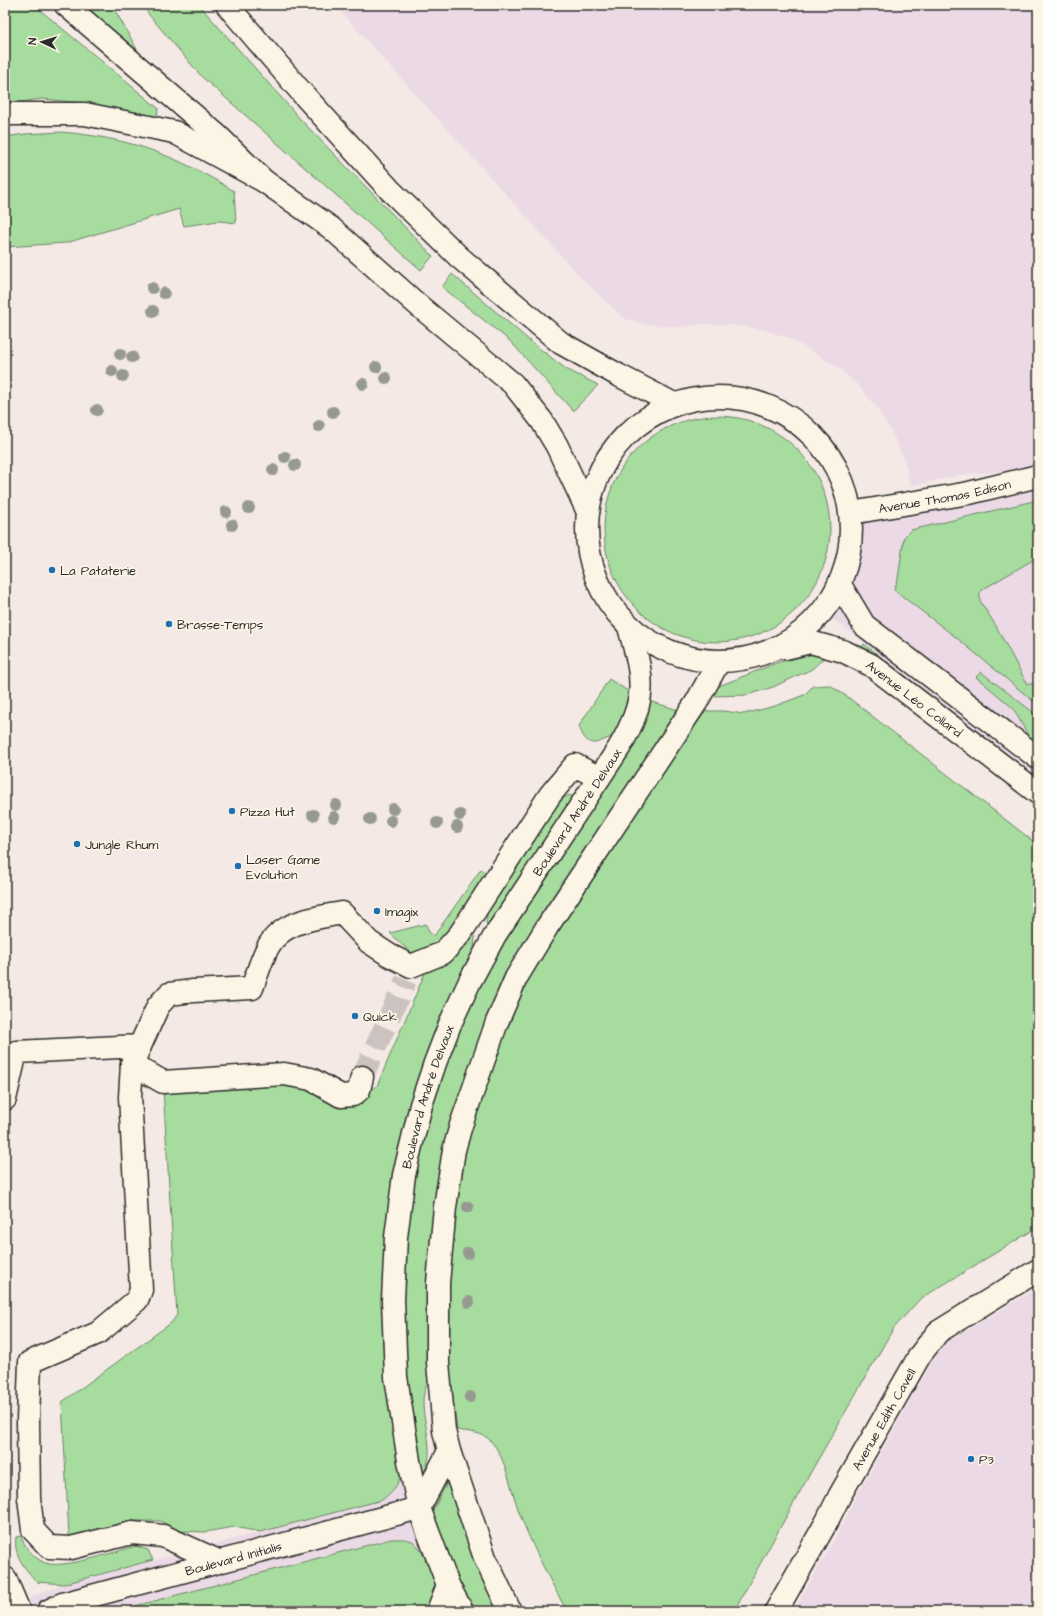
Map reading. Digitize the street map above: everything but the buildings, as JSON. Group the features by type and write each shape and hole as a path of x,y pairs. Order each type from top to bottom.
{"main road":[{"path":"66,5 218,136 264,180"},
{"path":"227,5 303,94 390,190 459,257 561,343 674,404"},
{"path":"5,115 85,114 174,132 264,180 331,228 418,305 513,384 542,421 557,446 588,512"},
{"path":"703,397 733,397 762,403 789,416 812,434 831,458 844,484 851,513 850,550 840,586 824,612 802,634 776,650 748,660 718,662 685,658 655,646 629,627 608,602 594,574 587,543 588,512 597,477 616,446 642,421 674,404 703,397"},
{"name":"Avenue Thomas Edison","path":"851,513 969,493 1033,475"},
{"path":"840,586 864,625 1038,758"},
{"name":"Boulevard André Delvaux","path":"462,1611 448,1585 419,1508 409,1461 396,1377 393,1300 396,1237 404,1175 421,1105 435,1063 450,1024 482,959 499,929 632,726 642,687 640,665 629,627"},
{"name":"Avenue Léo Collard","path":"776,650 810,642 843,651 871,664 1038,793"},
{"path":"510,1611 485,1558 449,1451 444,1431 438,1362 438,1283 445,1207 454,1150 461,1125 497,1022 516,978 547,927 696,703 718,662"},
{"path":"218,1561 163,1536 132,1533 71,1548 49,1548 33,1530 29,1498 28,1421 30,1362 98,1333 137,1300 141,1290 130,1097 136,1055 158,1006 169,994 193,991 252,988 268,946 284,930 305,920 342,913 369,942 389,955 408,973 443,953 460,934 546,802 575,765 599,778"},
{"path":"5,1099 16,1052 136,1055 163,1082 284,1074 311,1079 340,1096 353,1095 359,1090 362,1077"},
{"name":"Avenue Edith Cavell","path":"776,1611 920,1355 938,1332 1038,1270"},
{"path":"419,1508 449,1451"},
{"name":"Boulevard Initialis","path":"48,1611 62,1604 419,1508"},
{"path":"5,1578 19,1611"},
{"path":"438,1611 448,1585"}],"shaded area":[{"path":"335,5 1038,5 1038,466 1023,470 966,474 911,486 904,460 892,433 878,409 860,387 838,367 789,338 762,329 733,325 705,324 676,327 645,324 625,319 584,281"},
{"path":"1038,476 1038,776 824,612 840,585 850,550 851,513"},
{"name":"P3","path":"1038,1287 1038,1611 793,1611 839,1531 853,1502 931,1363 946,1343"},
{"path":"401,1475 445,1611 18,1611 35,1595 64,1584 382,1500 394,1489"}],"green space":[{"path":"5,5 34,5 158,108 157,118 94,104 42,99 5,104"},
{"path":"83,5 112,5 138,51"},
{"path":"143,5 199,5 302,121 433,256 421,270 202,77 149,15"},
{"path":"61,132 86,135 131,144 152,150 192,167 234,191 236,223 219,221 184,226 179,209 66,243 5,247 5,137 25,134"},
{"path":"452,274 530,341 566,369 598,385 573,411 510,341 442,287"},
{"path":"706,416 728,416 760,424 780,435 797,449 811,466 822,486 828,507 830,529 828,551 822,572 811,592 797,609 780,623 760,634 728,642 706,642 674,634 664,629 645,616 630,601 623,592 612,572 604,540 604,518 612,486 617,476 630,457 645,442 654,435 674,424"},
{"path":"1038,500 1038,557 980,591 980,601 996,626 1027,684 1033,684 1038,687 1038,705 958,639 894,590 898,579 904,537 911,530"},
{"path":"864,644 1038,778 1038,786 859,650"},
{"path":"809,655 827,655 812,669 773,687 747,695 712,696 719,686 779,662"},
{"path":"981,672 1038,716 1038,746 1030,739 1013,708 976,677"},
{"path":"609,679 631,693 623,721 618,731 612,737 596,743 588,742 583,736 579,726"},
{"path":"830,685 849,698 1038,845 1038,1227 920,1299 893,1329 812,1470 734,1611 567,1611 547,1575 529,1537 519,1512 501,1456 488,1438 475,1433 457,1430 448,1360 445,1275 468,1122 522,981 701,711 724,711 744,714 775,706 804,695 813,686"},
{"path":"649,701 682,711 468,1072 429,1379 423,1399 429,1450 426,1468 421,1477 409,1421 401,1300 412,1178 429,1106 476,984"},
{"path":"569,795 576,798 488,930 486,922 488,908 558,802"},
{"path":"481,869 488,875 457,924 436,947 424,953 413,953 404,947 390,933 426,924 429,932 434,936"},
{"path":"473,934 475,937 473,960 395,1189 401,1461 398,1484 382,1500 260,1532 234,1527 205,1532 176,1531 161,1521 132,1521 69,1536 62,1402 171,1323 177,1315 163,1088 291,1079 357,1097 377,1086 427,968"},
{"path":"450,1470 502,1611 470,1611 431,1514 447,1483"},
{"path":"21,1536 25,1545 36,1557 44,1563 49,1564 80,1561 136,1546 148,1550 153,1560 64,1584 37,1582 24,1567 18,1556 16,1550 16,1537"},
{"path":"391,1539 404,1539 412,1541 419,1548 430,1567 437,1584 425,1611 116,1611"}],"tunnel":[{"path":"362,1077 406,980"}],"place":[{"name":"La Pataterie","path":"52,570"},
{"name":"Brasse-Temps","path":"169,624"},
{"name":"Pizza Hut","path":"232,811"},
{"name":"Jungle Rhum","path":"77,844"},
{"name":"Laser Game Evolution","path":"238,866"},
{"name":"Imagix","path":"377,911"},
{"name":"Quick","path":"355,1016"},
{"name":"P3","path":"971,1459"}]}
